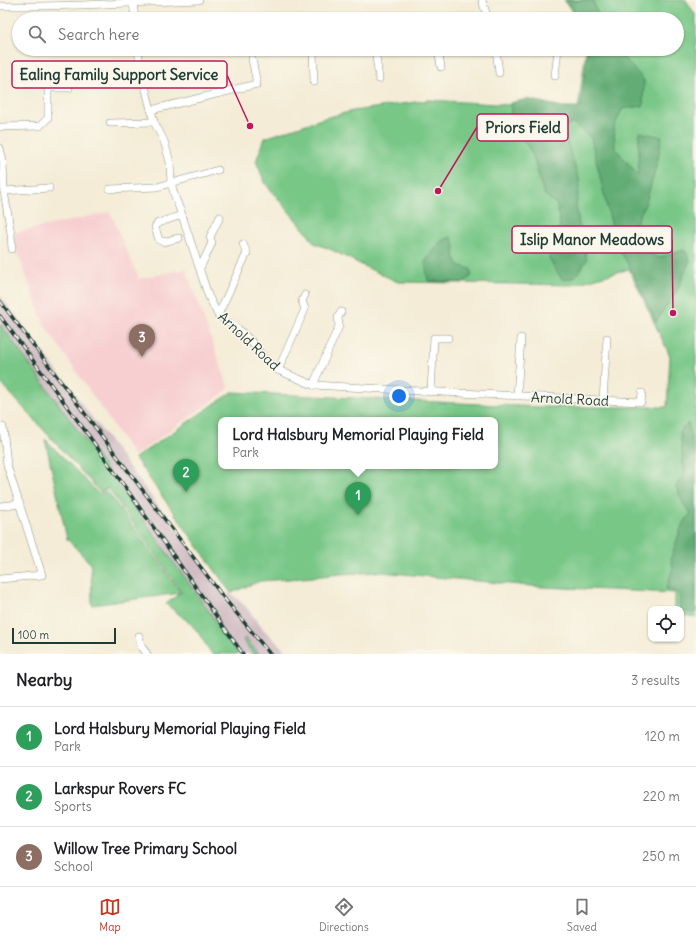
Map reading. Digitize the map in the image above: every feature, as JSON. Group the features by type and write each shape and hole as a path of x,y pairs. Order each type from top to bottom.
{"street":[{"path":"0,6 199,0"},
{"path":"482,0 486,12"},
{"path":"134,3 135,12"},
{"name":"Arnold Road","path":"139,56 154,122 164,141 170,162 171,183 175,197 182,214 208,295 218,315 251,341 263,357 278,370 313,385 641,402 642,393"},
{"path":"312,56 314,82"},
{"path":"376,56 379,79"},
{"path":"439,56 441,67"},
{"path":"497,56 499,73"},
{"path":"555,76 557,56"},
{"path":"151,110 257,84 252,59"},
{"path":"0,127 40,126 48,118 48,88 70,88"},
{"path":"110,124 154,122"},
{"path":"0,148 12,249"},
{"path":"110,189 157,187 218,170"},
{"path":"4,191 49,188"},
{"path":"179,238 163,242 159,240 155,227 158,223 182,214"},
{"path":"200,268 212,243 210,237 220,217"},
{"path":"218,315 246,253 243,244"},
{"path":"278,370 305,309 302,301 305,295"},
{"path":"313,385 339,326 338,317 341,312"},
{"path":"431,391 434,338 448,338"},
{"path":"517,396 521,338"},
{"path":"603,400 607,338"},
{"path":"0,579 42,575 7,464 1,427"},
{"path":"0,506 20,504"},
{"path":"139,636 141,646 147,654"}],"shaded area":[{"path":"110,212 139,279 186,269 229,389 134,456 44,324 14,243 14,233"},
{"path":"0,295 226,596 231,593 247,608 263,629 289,654 222,654 139,514 0,324"}],"green space":[{"path":"564,0 686,0 696,16 696,617 684,615 684,606 675,606 675,593 542,587 381,572 260,581 231,593 135,458 232,392 540,407 667,407 670,356 629,269 571,285 398,282 332,250 314,243 265,183 256,161 265,138 321,119 353,111 429,100 578,109 585,56 684,56 684,12 572,12"},
{"path":"566,0 593,0 597,12 575,12"},
{"path":"587,56 622,56 644,80 643,106 622,109 614,127 615,148 638,175 639,132 662,137 657,164 646,202 631,234 646,252 659,258 684,250 690,260 678,289 656,322 630,267 617,246 591,138 573,123 563,129 580,183 576,206 581,237 587,260 574,278 563,280 549,258 553,238 560,226 557,205 544,194 532,153 512,123 510,103 527,99 563,107 581,107"},
{"path":"451,237 455,246 454,256 459,266 471,269 471,277 463,282 428,281 425,262 441,241"},
{"path":"0,324 139,514 238,654 212,654 190,623 166,604 180,593 92,605 91,564 67,539 45,439 99,494 107,491 181,593 182,592 108,488 100,492 0,382"},
{"path":"688,423 693,449 696,454 696,613 684,612 684,606 680,606 679,593 666,589 673,568 671,558 682,525 691,513 684,505 676,487 684,473 680,431"},
{"path":"245,638 259,654 253,654 243,640"}],"railway":[{"path":"0,301 224,598 270,654"},
{"path":"0,316 89,436 243,654"}],"place":[{"name":"Ealing Family Support Service","path":"250,126"},
{"name":"Priors Field","path":"438,191"},
{"name":"Islip Manor Meadows","path":"673,313"},
{"name":"Willow Tree Primary School","path":"142,357"},
{"name":"Larkspur Rovers FC","path":"186,492"},
{"name":"Lord Halsbury Memorial Playing Field","path":"358,515"}]}
